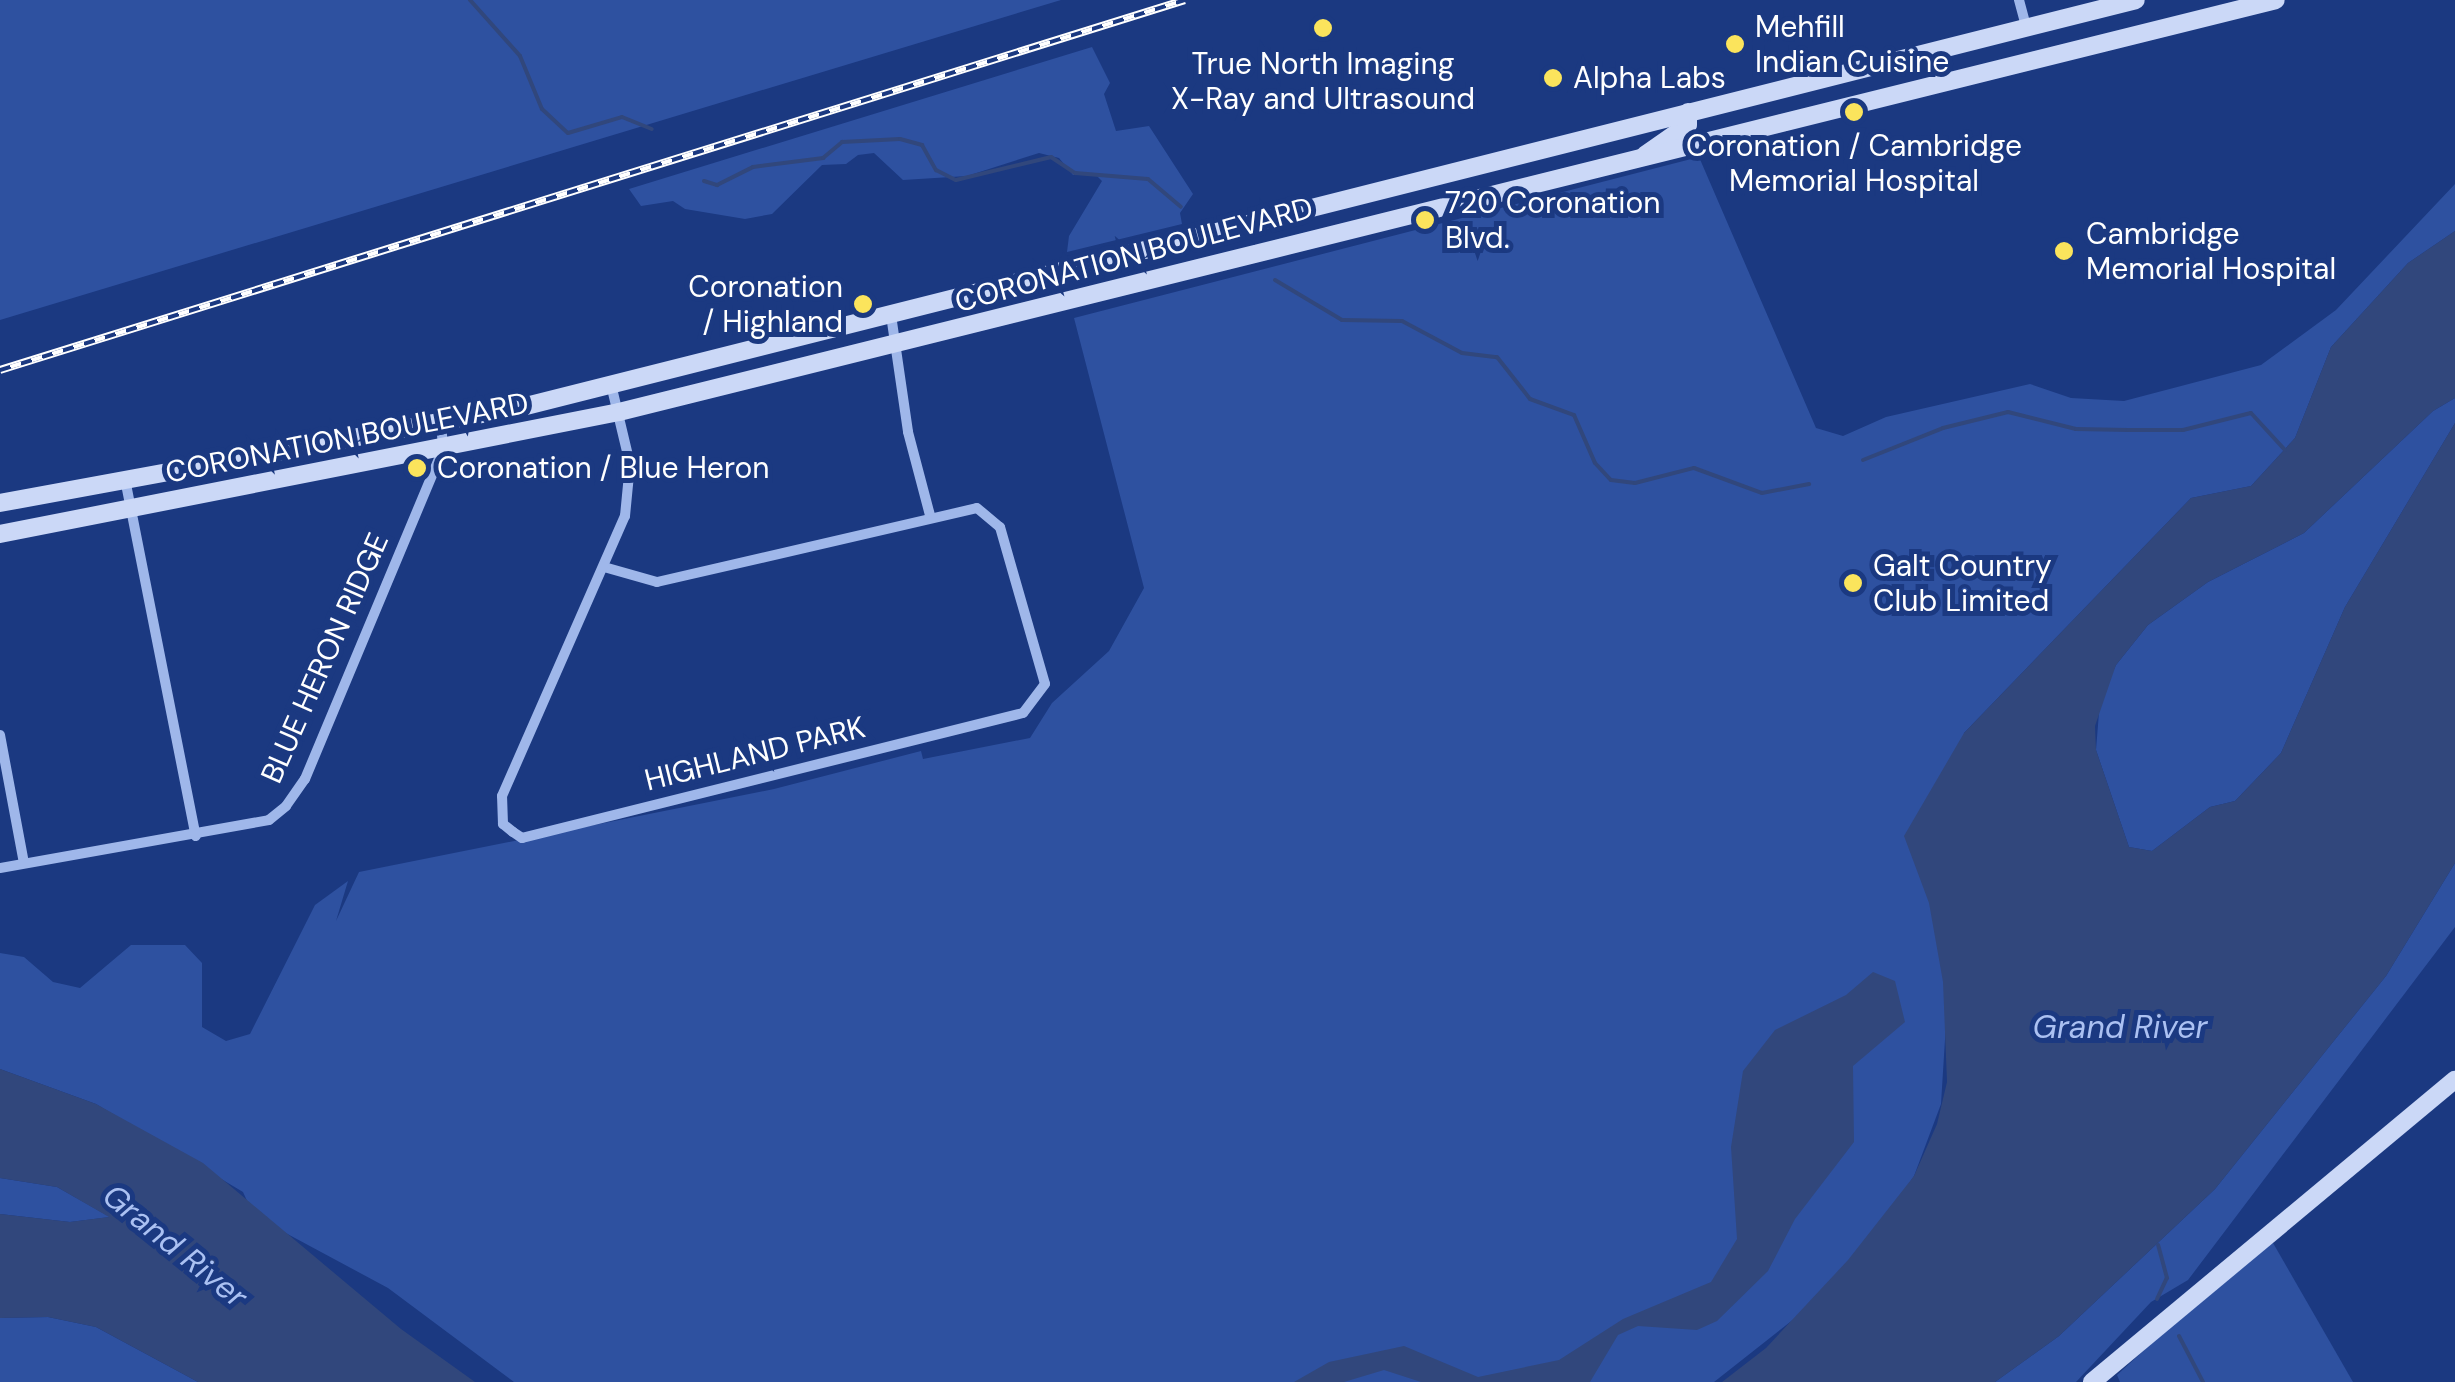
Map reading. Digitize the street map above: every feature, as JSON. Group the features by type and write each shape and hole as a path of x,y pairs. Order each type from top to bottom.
{"main road":[{"name":"CORONATION BOULEVARD","path":"0,503 441,421 611,383 891,316 2136,0"},
{"name":"CORONATION BOULEVARD","path":"0,534 619,412 2276,0"},
{"path":"1644,156 1688,126 1688,112"},
{"path":"1136,253 1142,281"},
{"path":"238,458 244,486"},
{"path":"2092,1382 2455,1080"}],"street":[{"path":"2019,0 2027,30"},
{"path":"891,316 908,432 930,516"},
{"name":"HIGHLAND PARK","path":"604,566 657,582 977,508 1000,527 1046,668 1039,698 1023,712 522,838 502,824 502,796 604,566 630,490 611,383"},
{"name":"BLUE HERON RIDGE","path":"0,868 269,820 305,779 442,449 441,421"},
{"path":"125,478 196,836"},
{"path":"0,735 24,864"}],"shaded area":[{"path":"0,0 1061,0 0,320"},
{"path":"1092,47 1110,83 1104,94 1116,131 1149,126 1193,194 1180,213 1182,224 1067,252 1069,236 1102,181 1095,174 1073,175 1059,158 1039,153 967,176 903,180 874,153 858,155 846,164 822,165 772,214 745,219 685,209 673,201 641,206 629,189"},
{"path":"1699,157 1816,428 1843,436 1886,417 2030,384 2071,398 2124,401 2261,365 2336,310 2455,184 2455,231 2408,263 2331,347 2295,438 2251,486 2191,498 1964,733 1941,1104 1914,1176 1846,1278 1714,1382 514,1382 388,1288 254,1216 243,1192 96,1104 0,1069 0,953 24,957 53,982 80,988 131,945 185,945 202,963 202,1027 226,1041 250,1034 315,905 348,881 336,921 359,872 774,789 921,751 923,759 1030,738 1052,703 1109,651 1144,588 1074,318"},
{"path":"2455,398 2455,423 2345,607 2281,753 2235,801 2210,807 2152,851 2129,847 2096,750 2100,700 2116,665 2148,625 2208,582 2304,533 2433,411"},
{"path":"2455,863 2455,927 2188,1280 2151,1302 2076,1382 1995,1382 2059,1336 2215,1189 2386,976"},
{"path":"0,1178 57,1187 110,1217 70,1222 0,1214"},
{"path":"2269,1236 2353,1382 2120,1382 2117,1375"},
{"path":"48,1317 96,1327 198,1382 0,1382 0,1318"}],"water":[{"name":"Grand River","path":"2455,231 2455,398 2433,411 2304,533 2208,582 2148,625 2116,665 2095,726 2096,750 2129,847 2152,851 2210,807 2235,801 2281,753 2345,607 2455,423 2455,863 2386,976 2215,1189 2059,1336 1995,1382 1722,1382 1766,1348 1848,1260 1914,1176 1937,1124 1947,1082 1943,982 1929,903 1904,836 1964,733 2191,498 2251,486 2295,438 2331,347 2408,263"},
{"path":"1873,972 1895,981 1905,1022 1853,1066 1854,1142 1795,1219 1768,1271 1717,1321 1697,1330 1638,1326 1618,1335 1590,1382 1421,1382 1384,1370 1344,1382 1294,1382 1329,1362 1404,1346 1478,1377 1559,1360 1623,1319 1711,1282 1737,1239 1731,1147 1743,1071 1775,1030 1846,995"},
{"name":"Grand River","path":"0,1069 96,1104 203,1163 401,1329 475,1382 198,1382 96,1327 48,1317 0,1318 0,1214 70,1222 109,1217 57,1187 0,1178"}],"waterway":[{"path":"470,0 520,56 542,109 568,133 622,117 652,129"},
{"path":"704,181 717,185 753,167 823,158 842,142 900,139 922,145 936,170 956,180 1051,157 1075,173 1148,179 1181,207"},
{"path":"1275,280 1342,320 1402,321 1462,353 1497,357 1530,399 1574,415 1595,463 1611,480 1635,483 1694,468 1762,493 1809,484"},
{"path":"1863,460 1943,428 2008,412 2076,429 2128,430 2183,430 2251,413 2285,450"},
{"path":"2157,1299 2167,1278 2158,1245"},
{"path":"2179,1336 2203,1382"}],"railway":[{"path":"0,370 1185,0"}],"place":[{"name":"True North Imaging X-Ray and Ultrasound","path":"1323,28"},
{"name":"Mehfill Indian Cuisine","path":"1735,44"},
{"name":"Alpha Labs","path":"1553,78"},
{"name":"Coronation / Cambridge Memorial Hospital","path":"1854,112"},
{"name":"720 Coronation Blvd.","path":"1425,220"},
{"name":"Cambridge Memorial Hospital","path":"2064,251"},
{"name":"Coronation / Highland","path":"863,304"},
{"name":"Coronation / Blue Heron","path":"417,468"},
{"name":"Galt Country Club Limited","path":"1853,583"}]}
